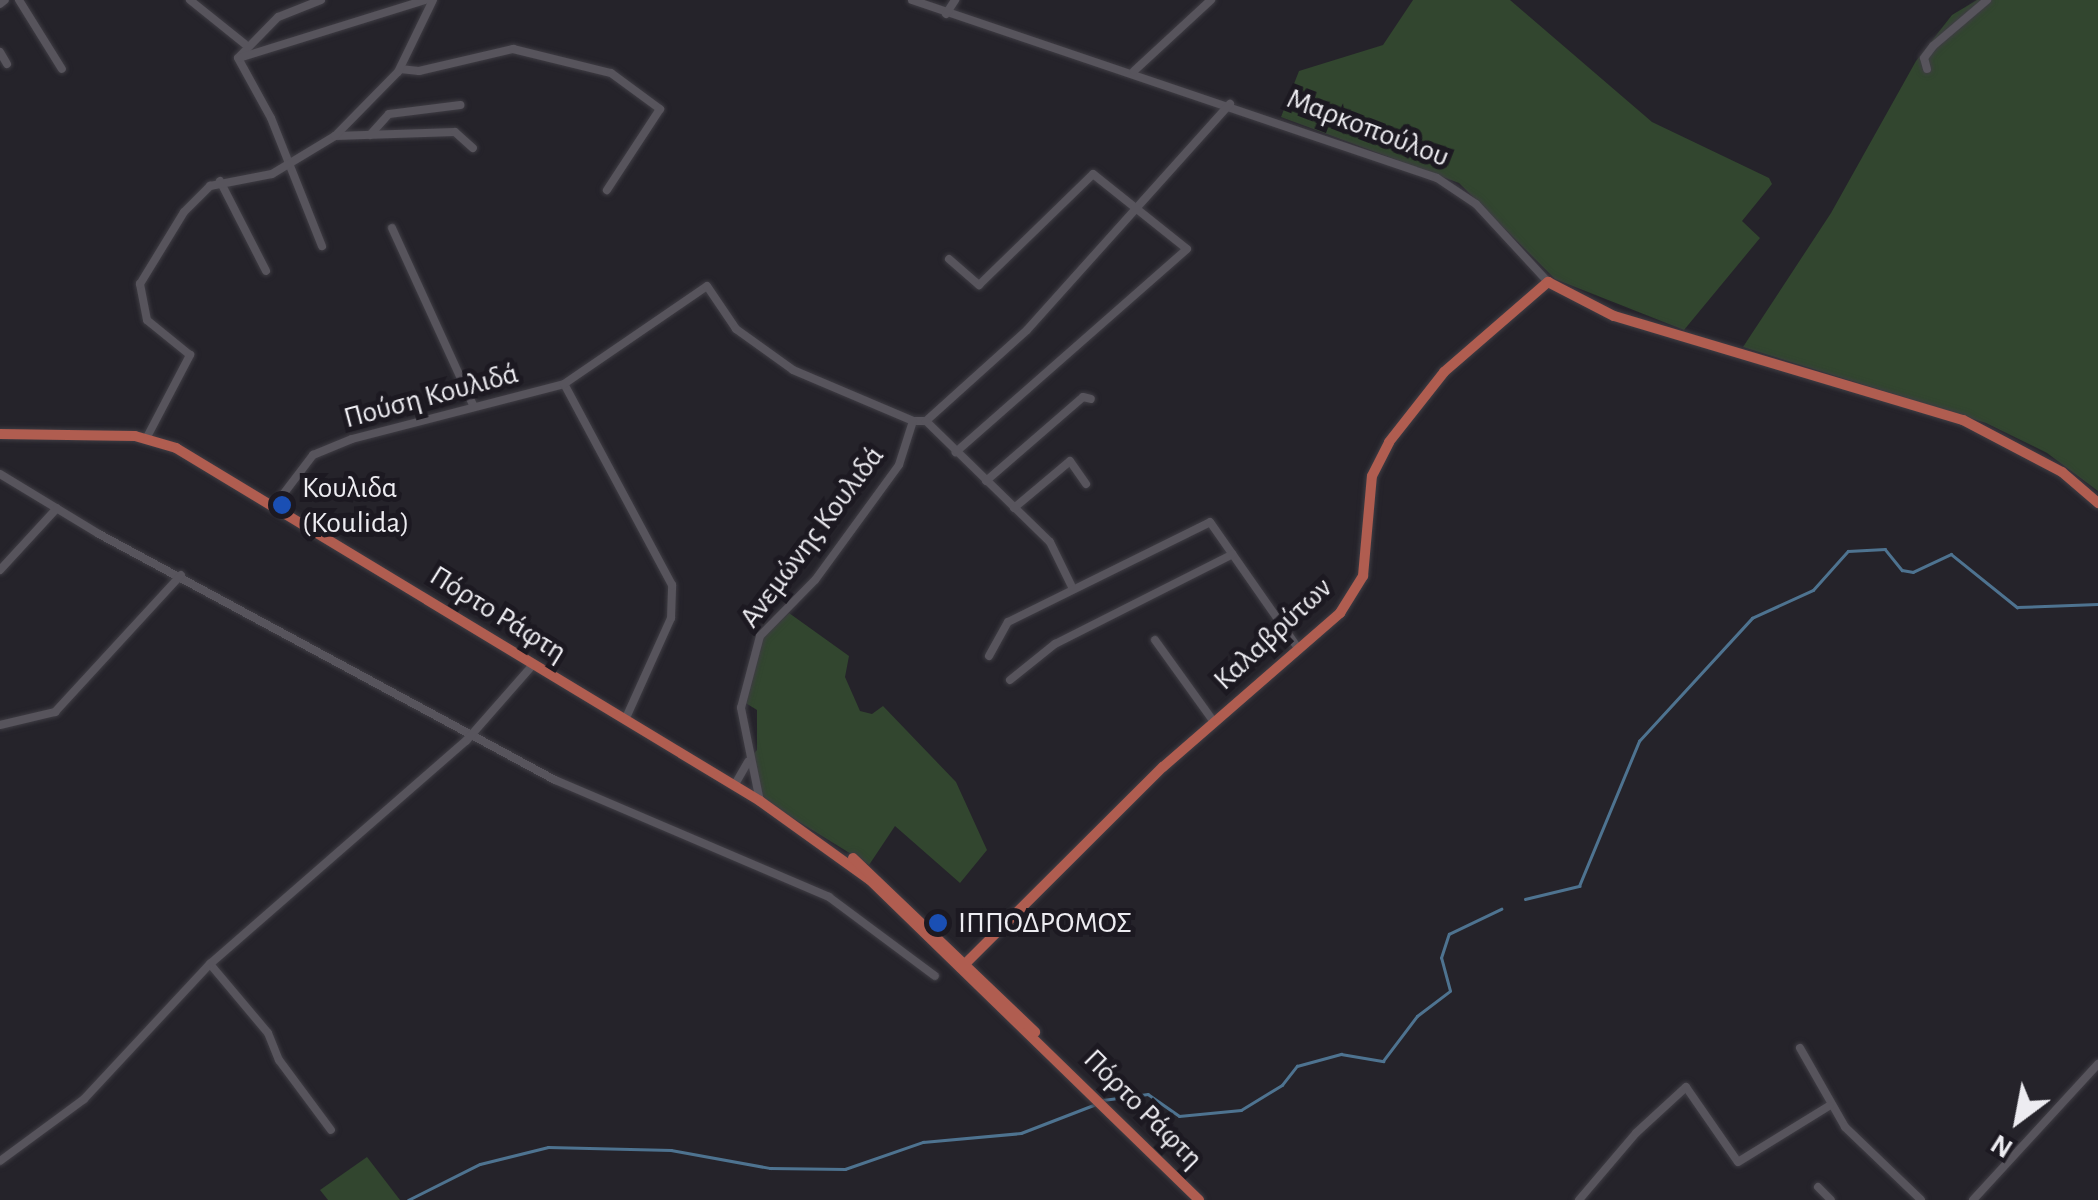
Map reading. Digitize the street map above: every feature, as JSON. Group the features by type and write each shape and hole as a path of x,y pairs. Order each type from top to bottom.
{"main road":[{"name":"Μαρκοπούλου","path":"1548,282 1614,316 1963,420 2050,464 2098,503"},
{"name":"Καλαβρύτων","path":"961,963 1214,722 1340,614 1364,576 1369,490 1390,442 1444,372 1548,282"},
{"name":"Πόρτο Ράφτη","path":"0,434 147,437 275,504 532,666 760,801 861,872 961,963"},
{"name":"Πόρτο Ράφτη","path":"791,822 867,868 1199,1200"}],"street":[{"path":"18,0 62,69"},
{"path":"190,0 246,44"},
{"path":"282,0 289,12"},
{"path":"238,58 246,44 289,12 321,0"},
{"path":"238,58 425,0"},
{"path":"147,437 190,355 147,320 140,284 196,196 220,181 288,168 335,136 400,69 434,0"},
{"name":"Μαρκοπούλου","path":"912,0 1134,71 1437,178 1476,204 1548,282"},
{"path":"946,14 956,0"},
{"path":"1134,71 1211,0"},
{"path":"1927,70 1924,58 1933,46 1986,0"},
{"path":"400,69 418,71 513,49 611,73 660,109 608,190"},
{"path":"0,52 7,64"},
{"path":"238,58 271,118 322,246"},
{"path":"913,421 926,421 1027,330 1043,305 1140,208 1230,104"},
{"path":"370,135 389,114 460,105"},
{"path":"335,136 455,132 473,148"},
{"path":"949,259 978,285 1092,174 1140,208 1186,249 956,452"},
{"path":"220,181 266,272"},
{"path":"392,228 473,406"},
{"name":"Ανεμώνης Κουλιδά","path":"564,384 707,286 736,329 793,370 913,421 899,466 815,580 760,636 740,708 748,762 760,801"},
{"path":"564,384 672,585 672,618 626,720"},
{"name":"Πούση Κουλιδά","path":"275,504 314,455 372,430 564,384"},
{"path":"986,481 1072,406"},
{"path":"926,421 1050,542 1074,588"},
{"path":"1014,508 1070,461 1086,484"},
{"path":"998,492 999,472"},
{"path":"0,474 555,780 808,886 935,976"},
{"path":"0,570 57,508"},
{"path":"989,656 1003,626 1210,522 1298,648"},
{"path":"1010,680 1055,644 1233,554"},
{"path":"0,725 55,712 181,575"},
{"path":"1155,640 1214,722"},
{"path":"0,1162 84,1099 210,964 474,732 532,666"},
{"path":"734,786 748,762"},
{"path":"926,968 941,948"},
{"path":"210,964 268,1034 298,1090 331,1130"},
{"path":"1800,1048 1829,1106 1921,1200"},
{"path":"1973,1200 2098,1064"},
{"path":"1579,1200 1636,1133 1686,1088 1738,1162 1829,1106"},
{"path":"1818,1186 1831,1200"}],"green space":[{"path":"1413,0 1510,0 1652,122 1769,178 1772,184 1742,221 1760,238 1684,330 1555,279 1459,183 1281,117 1299,71 1383,45"},
{"path":"1977,0 2098,0 2098,491 2047,453 1986,423 1743,347 1831,213 1916,61 1952,15"},
{"path":"789,613 849,656 845,677 860,711 872,714 883,706 956,782 987,850 960,883 895,826 869,865 762,799 750,758 757,750 757,710 744,702 763,637"},
{"path":"367,1157 400,1200 328,1200 320,1190"}],"waterway":[{"path":"1525,899 1579,886 1639,741 1752,618 1813,590 1848,551 1885,549 1902,570 1913,572 1951,554 2017,607 2098,604"},
{"path":"1103,1100 1148,1094 1179,1116 1241,1110 1282,1085 1297,1066 1341,1054 1383,1061 1417,1016 1450,991 1441,958 1449,934 1501,909"},
{"path":"408,1200 480,1164 548,1147 671,1150 770,1168 845,1169 923,1142 1021,1133 1096,1104"}],"place":[{"name":"Κουλιδα (Koulida)","path":"282,505"},
{"name":"ΙΠΠΟΔΡΟΜΟΣ","path":"938,923"}]}
